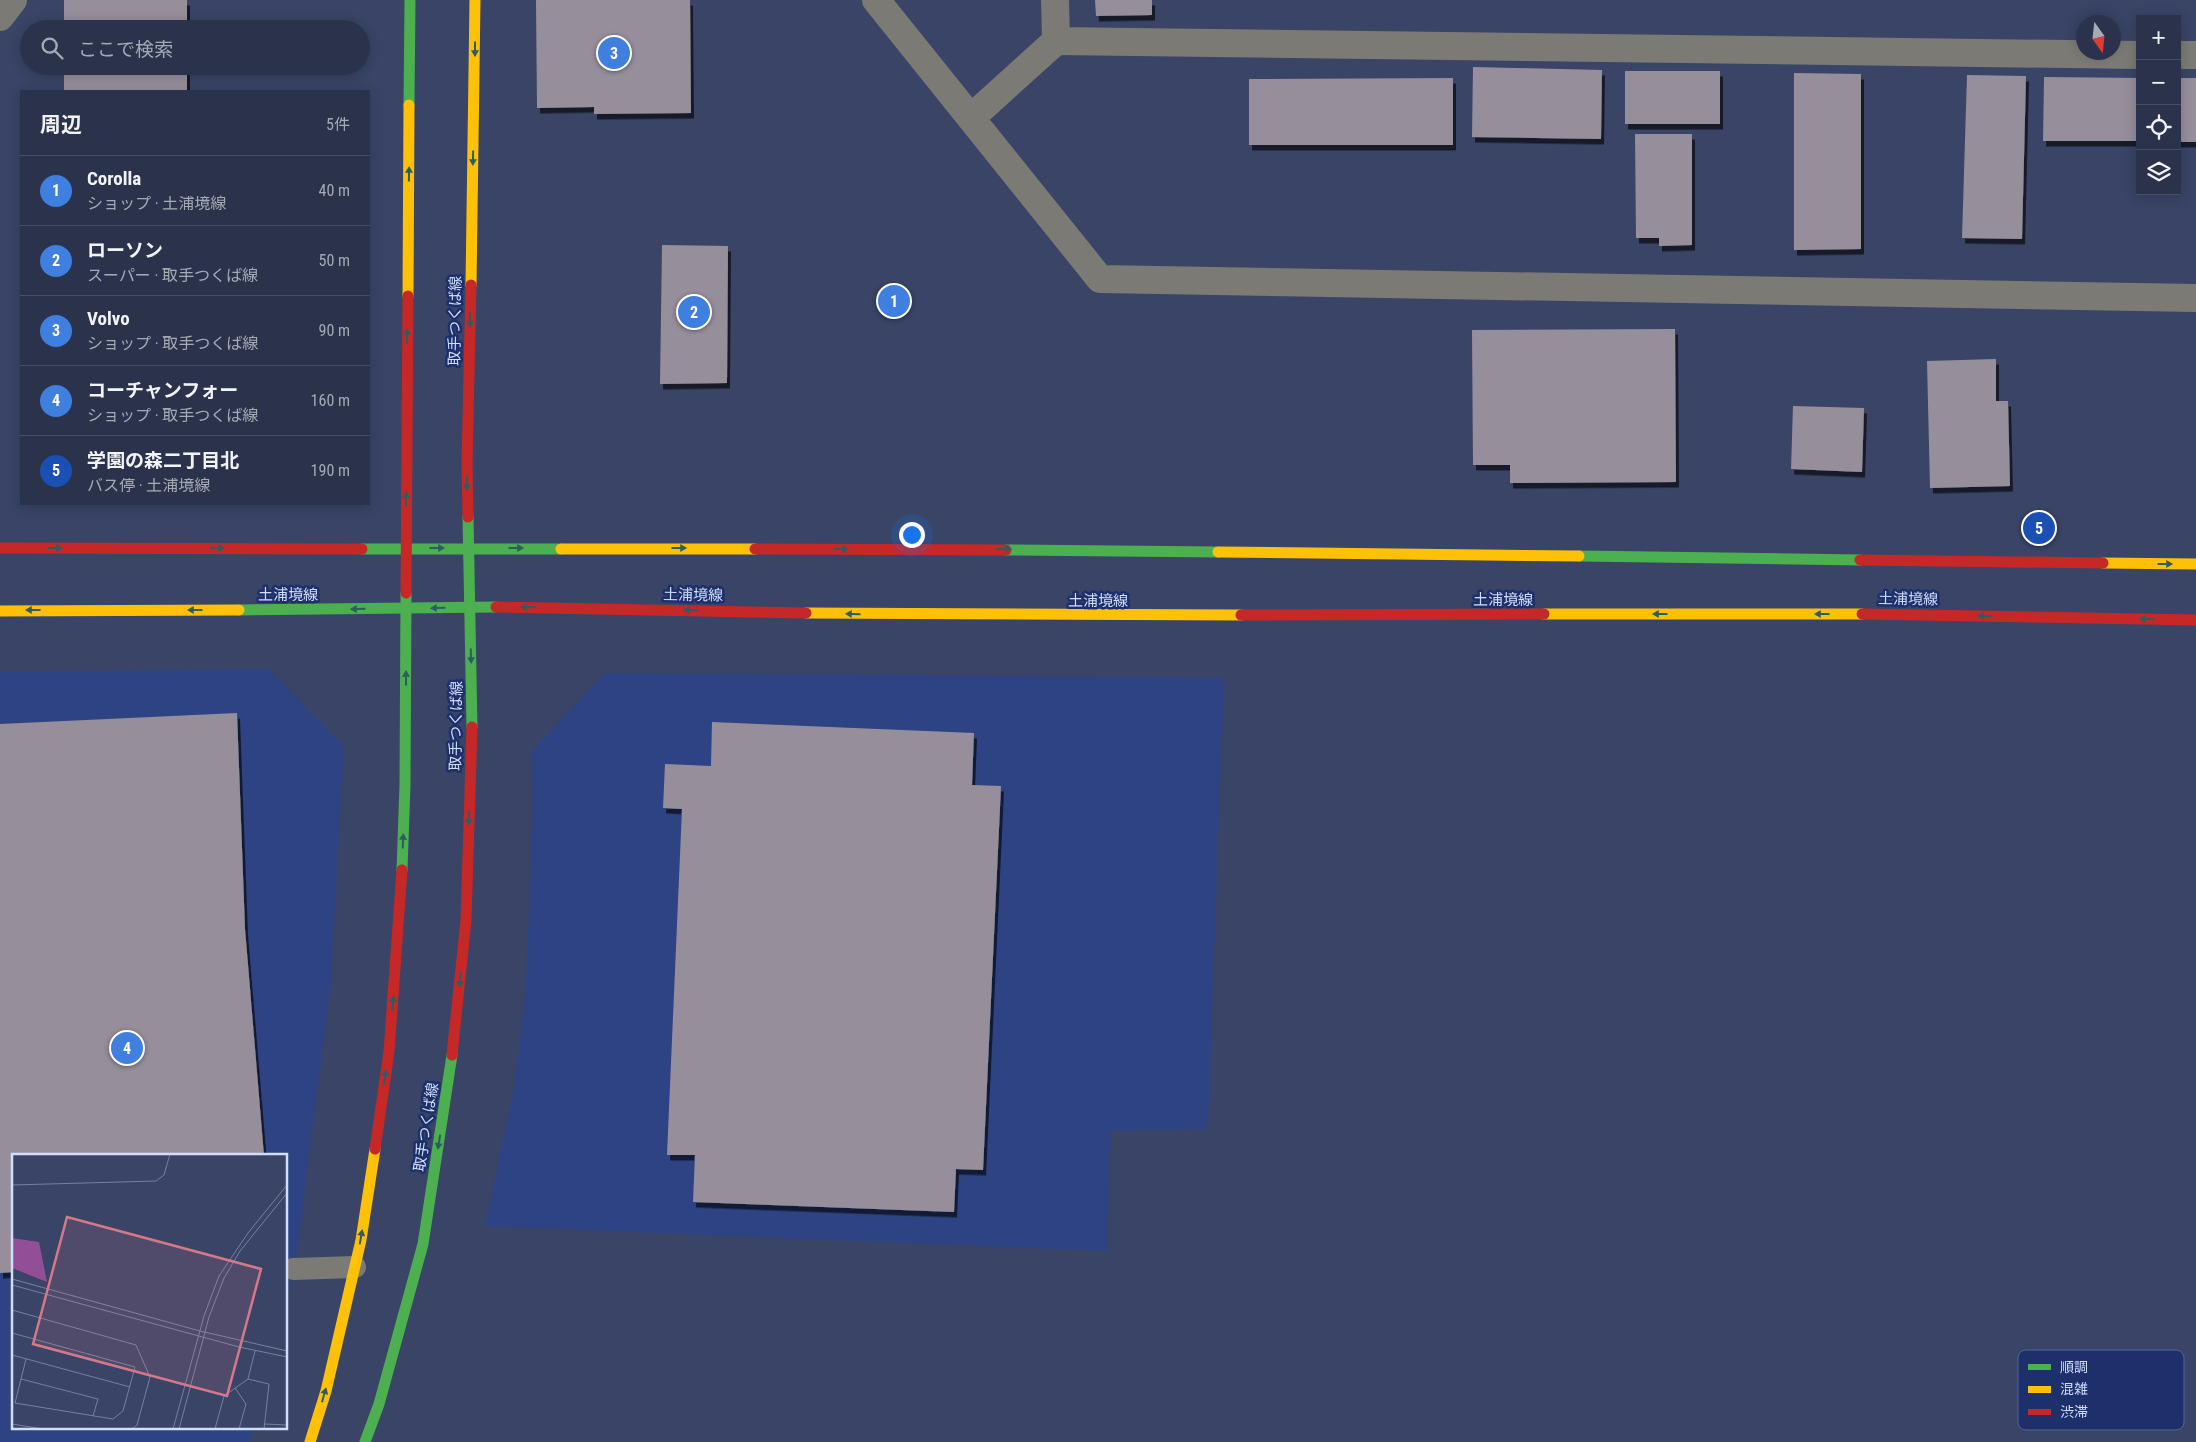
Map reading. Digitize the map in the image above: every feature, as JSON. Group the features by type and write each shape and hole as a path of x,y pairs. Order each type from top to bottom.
{"main road":[{"path":"310,1442 326,1391 361,1240 389,1052 398,933 405,785 410,0"},
{"name":"取手つくば線","path":"366,1442 379,1404 423,1244 453,1052 466,910 473,701 467,462 475,0"},
{"path":"0,548 1047,550 2196,564"},
{"name":"土浦境線","path":"0,610 470,607 902,615 1890,614 2196,620"}],"street":[{"path":"0,17 13,0"},
{"path":"876,0 972,117 1100,279 2196,298"},
{"path":"1055,0 1056,41"},
{"path":"972,117 1056,41 2136,54"},
{"path":"2181,55 2196,55"}],"lane":[{"path":"294,1268 355,1267"}],"shaded area":[{"path":"269,669 344,747 331,984 297,1252 288,1291 288,1154 12,1154 12,1430 252,1430 249,1442 0,1442 0,672"},
{"path":"605,673 1224,678 1208,1129 1111,1131 1107,1251 485,1226 514,1088 526,987 533,811 532,751"}],"building":[{"path":"64,0 187,0 187,20 64,20"},
{"path":"536,0 690,0 691,113 594,114 594,107 537,108"},
{"path":"1095,0 1152,0 1152,15 1096,16"},
{"path":"1473,67 1602,70 1601,139 1472,137"},
{"path":"1625,71 1720,71 1720,124 1625,124"},
{"path":"1794,73 1861,74 1861,249 1794,250"},
{"path":"64,75 187,75 187,90 64,90"},
{"path":"1967,75 2026,76 2022,239 1962,238"},
{"path":"2044,77 2136,78 2136,141 2043,141"},
{"path":"1453,78 1453,145 1249,145 1249,79"},
{"path":"2181,78 2196,78 2196,142 2181,142"},
{"path":"1635,134 1692,134 1692,245 1659,246 1659,238 1636,238"},
{"path":"662,245 728,246 727,383 660,384"},
{"path":"1675,329 1676,482 1510,483 1510,465 1473,465 1472,330"},
{"path":"1996,359 1996,401 2008,401 2010,486 1930,488 1927,361"},
{"path":"1793,406 1864,408 1862,472 1791,469"},
{"path":"237,713 245,929 264,1154 12,1154 12,1272 0,1273 0,724"},
{"path":"712,722 974,733 972,785 1001,786 983,1170 956,1169 954,1212 693,1202 695,1155 667,1155 682,809 663,808 665,764 711,766"}],"traffic: fast":[{"path":"409,105 410,0"},
{"path":"468,517 472,727"},
{"path":"362,549 561,549"},
{"path":"1006,550 1218,552"},
{"path":"1579,556 1860,560"},
{"path":"402,870 405,785 406,593"},
{"path":"239,610 496,607"},
{"path":"365,1442 379,1404 423,1244 452,1055"}],"traffic: slow":[{"path":"471,285 475,0"},
{"path":"408,296 409,105"},
{"path":"561,549 755,549"},
{"path":"1218,552 1579,556"},
{"path":"2103,563 2196,564"},
{"path":"0,611 239,610"},
{"path":"806,613 1241,615"},
{"path":"1544,614 1862,614"},
{"path":"310,1442 326,1391 361,1240 375,1149"}],"traffic: jam":[{"path":"468,517 467,463 471,285"},
{"path":"406,593 408,296"},
{"path":"0,548 362,549"},
{"path":"755,549 1006,550"},
{"path":"1860,560 2103,563"},
{"path":"496,607 806,613"},
{"path":"1241,615 1544,614"},
{"path":"1862,614 2196,620"},
{"path":"452,1055 466,920 472,727"},
{"path":"375,1149 389,1052 402,870"}],"place":[{"name":"Volvo","path":"614,53"},
{"name":"Corolla","path":"894,301"},
{"name":"ローソン","path":"694,312"},
{"name":"学園の森二丁目北","path":"2039,528"},
{"name":"コーチャンフォー","path":"127,1048"}]}
